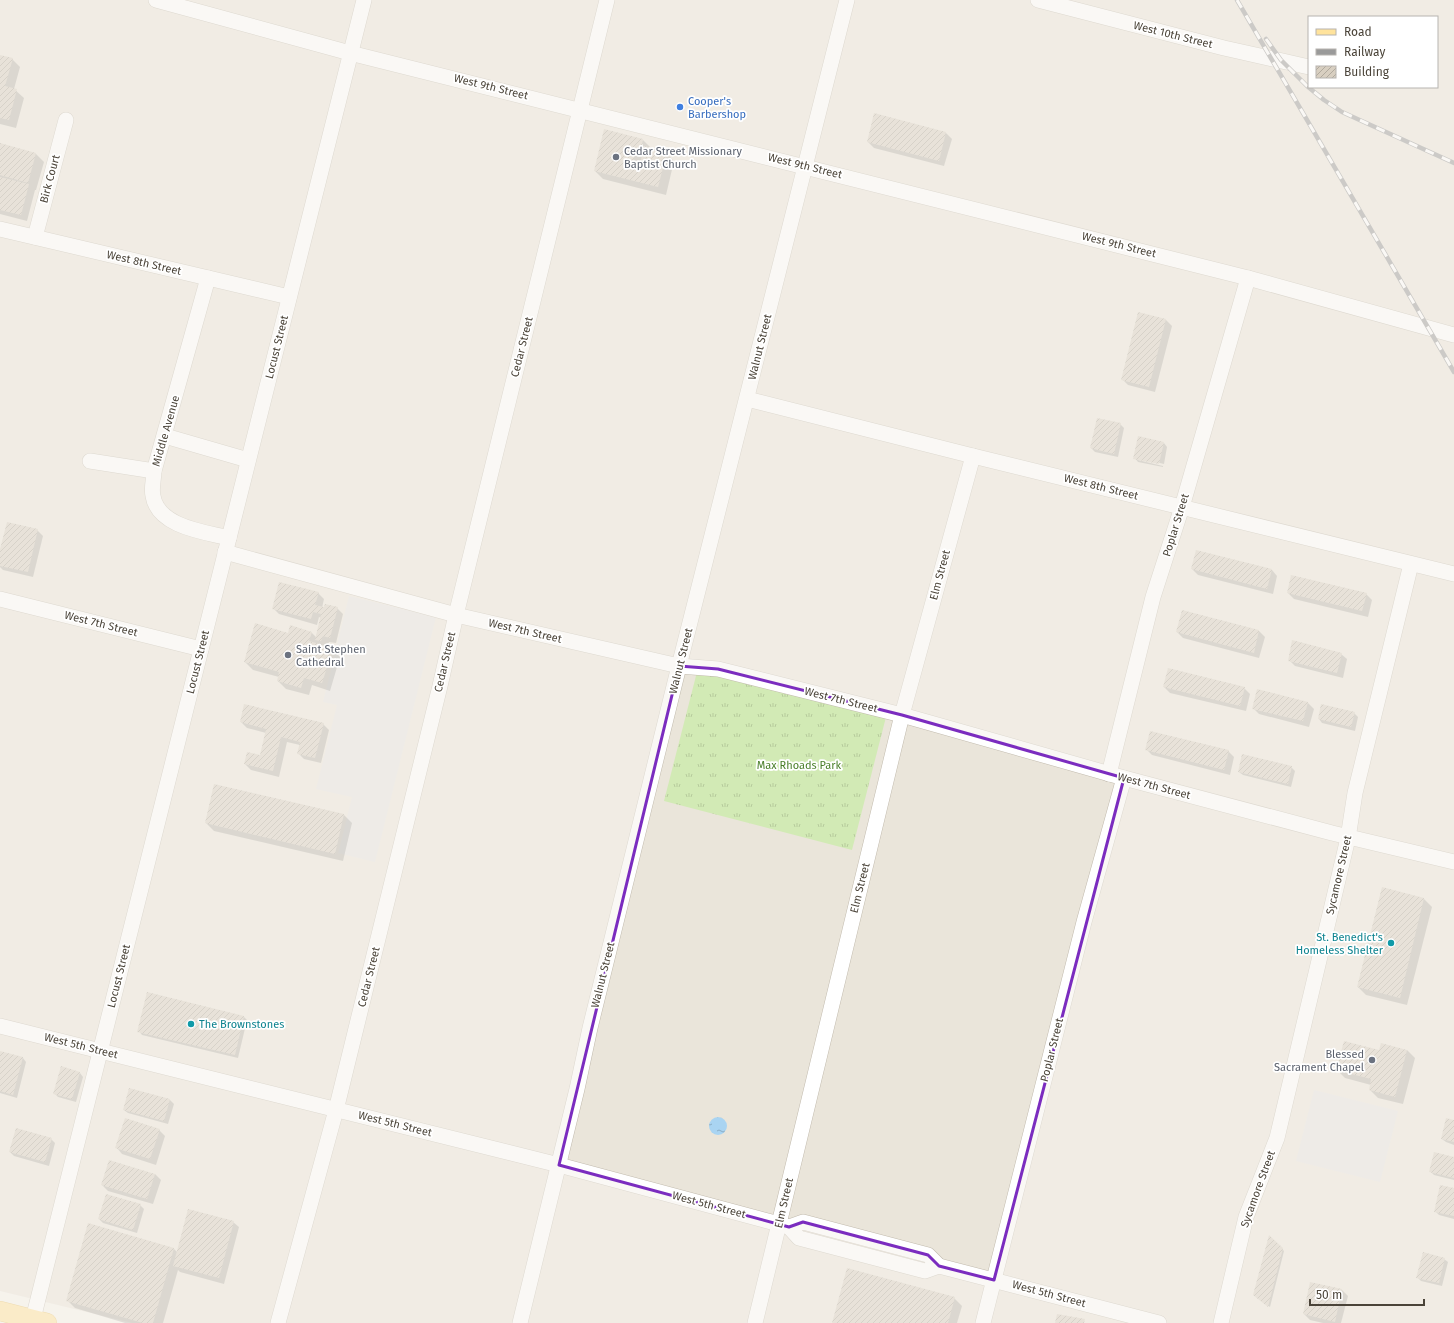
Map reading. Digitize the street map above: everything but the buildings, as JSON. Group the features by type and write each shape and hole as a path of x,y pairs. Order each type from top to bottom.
{"main road":[{"path":"0,1311 38,1322"}],"street":[{"name":"West 9th Street","path":"156,0 350,53 581,109 1248,278 1454,335"},
{"name":"Locust Street","path":"38,1322 100,1051 364,0"},
{"name":"Cedar Street","path":"278,1323 336,1110 607,0"},
{"name":"Walnut Street","path":"520,1323 590,1028 679,666 847,0"},
{"name":"West 10th Street","path":"1038,0 1224,48 1308,67"},
{"name":"Birk Court","path":"35,237 66,120"},
{"name":"West 8th Street","path":"0,229 289,298"},
{"name":"Middle Avenue","path":"208,278 154,471 152,495 157,507 165,517 184,527 227,545"},
{"name":"Poplar Street","path":"1109,774 1153,597 1182,507 1248,278"},
{"name":"West 8th Street","path":"747,399 1454,574"},
{"path":"165,436 248,460"},
{"name":"Elm Street","path":"754,1323 784,1226 902,715 973,456"},
{"path":"90,461 154,471"},
{"name":"West 7th Street","path":"227,545 456,615 679,666 718,669 902,715 1109,774 1348,838 1454,862"},
{"name":"Sycamore Street","path":"1221,1323 1246,1218 1277,1138 1348,838 1356,793 1411,564"},
{"name":"West 7th Street","path":"0,599 201,649"},
{"name":"Poplar Street","path":"982,1323 1084,922 1124,778"},
{"name":"West 5th Street","path":"0,1026 558,1165 784,1226 799,1238 925,1271 939,1266 1159,1323"}],"highlighted area":[{"path":"679,666 718,669 902,715 1124,778 994,1280 939,1266 928,1255 803,1222 789,1227 559,1165"}],"shaded area":[{"path":"0,0 1454,0 1454,1323 132,1323 0,1291"},
{"path":"349,596 436,617 375,862 338,853 352,797 316,789 337,705 323,702"},
{"path":"1314,1090 1398,1111 1380,1182 1296,1161"}],"green space":[{"name":"Max Rhoads Park","path":"698,668 886,717 852,850 664,801"}],"water":[{"path":"718,1117 724,1120 727,1126 724,1132 718,1135 712,1132 709,1126 712,1120"}],"railway":[{"path":"1237,0 1454,372"},
{"path":"1266,39 1281,60 1308,87"},
{"path":"1309,88 1342,112 1454,163"}],"place":[{"name":"Cooper's Barbershop","path":"680,107"},
{"name":"Cedar Street Missionary Baptist Church","path":"616,157"},
{"name":"Saint Stephen Cathedral","path":"288,655"},
{"name":"St. Benedict's Homeless Shelter","path":"1391,943"},
{"name":"The Brownstones","path":"191,1024"},
{"name":"Blessed Sacrament Chapel","path":"1372,1060"}]}
